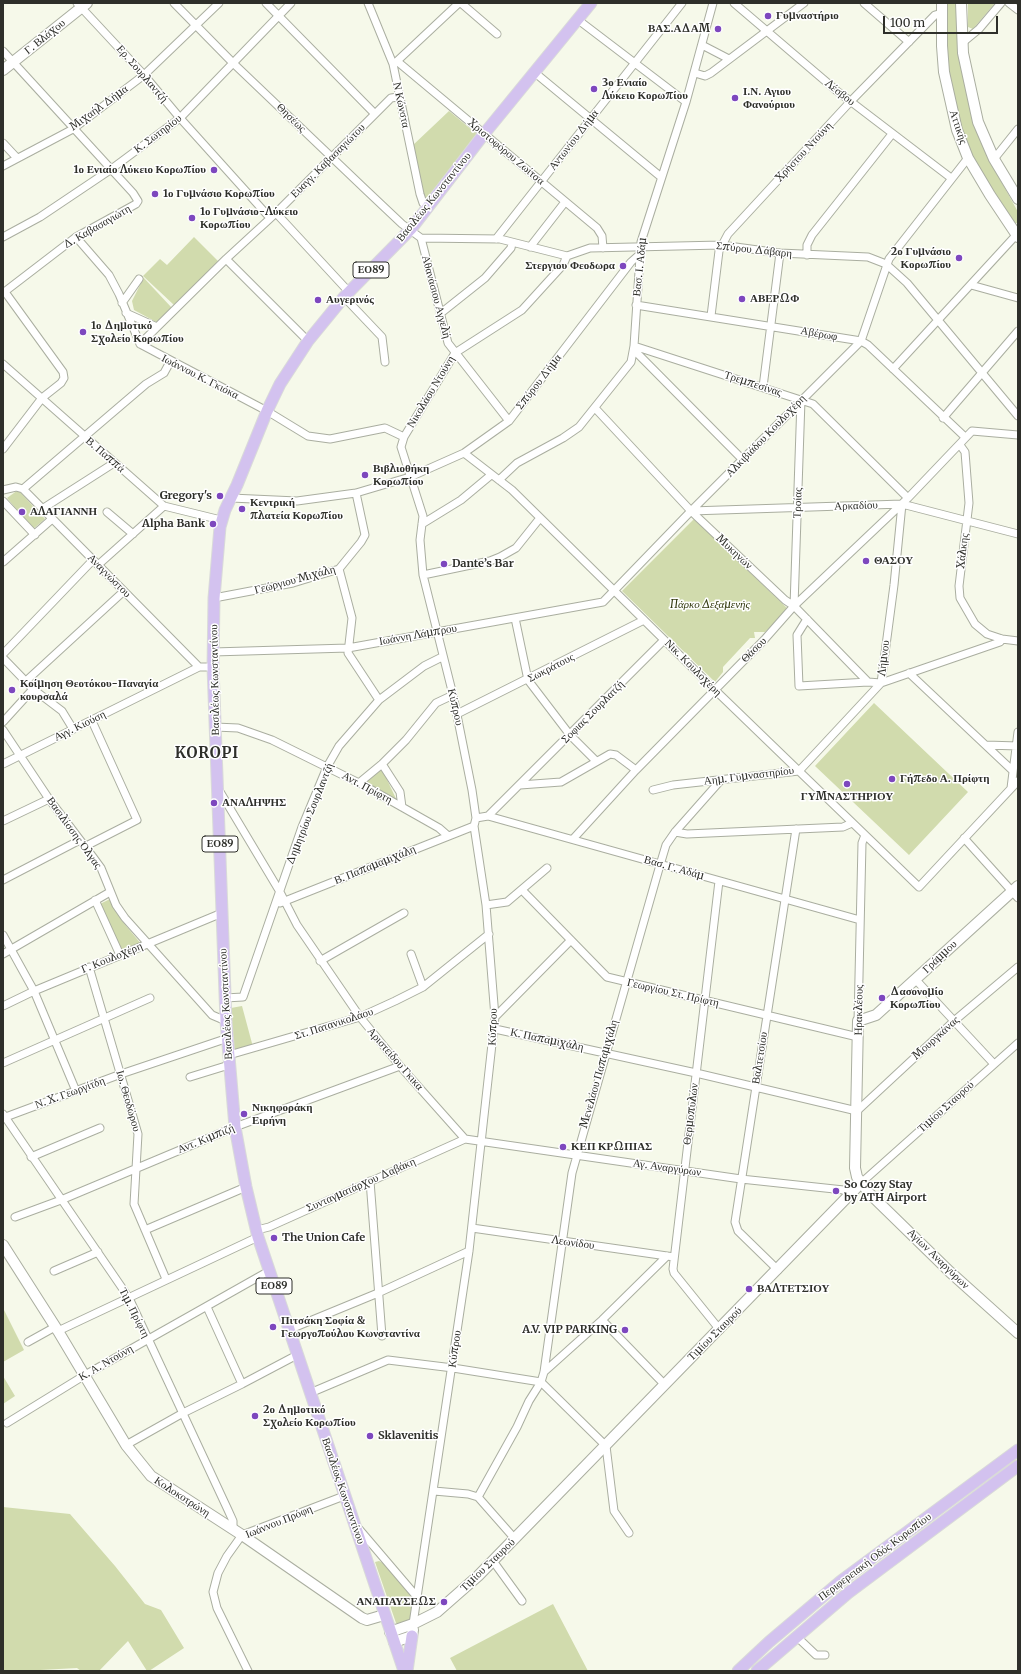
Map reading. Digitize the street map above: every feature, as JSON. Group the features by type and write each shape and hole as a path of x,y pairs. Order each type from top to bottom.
{"main road":[{"name":"Βασιλέως Κωνσταντίνου","path":"405,1671 384,1615 288,1330 258,1234 246,1187 235,1127 226,1021 213,667 214,598 221,520 280,384 308,341 346,295 411,229 484,134 591,3"},
{"name":"Περιφερειακή Οδός Κορωπίου","path":"738,1671 769,1642 841,1581 1018,1450"},
{"name":"Περιφερειακή Οδός Κορωπίου","path":"757,1671 848,1592 1018,1466"},
{"path":"405,1671 412,1636"}],"street":[{"name":"Θησέως","path":"174,3 233,63 331,157 402,224 411,229"},
{"name":"Μιχαήλ Δήμα","path":"3,166 73,129 144,74 219,3"},
{"path":"266,3 375,114"},
{"name":"Κ. Σωτηρίου","path":"3,237 40,217 110,170 180,118 291,3"},
{"name":"Ν Κώνστα","path":"368,3 395,63 398,97 420,194 423,203 428,208"},
{"path":"395,63 460,3 497,34"},
{"name":"Αντωνίου Δήμα","path":"496,239 682,3"},
{"name":"Βασ. Ι. Αδάμ","path":"499,480 517,463 575,430 595,408 629,365 634,348 640,251 661,176 695,73 713,3"},
{"name":"Λέσβου","path":"734,3 850,102 951,178"},
{"path":"695,73 702,76 708,75 804,3"},
{"path":"864,3 909,42"},
{"name":"Αττικής","path":"961,3 962,44 975,111 994,159 1018,199"},
{"path":"962,44 979,29 1001,3"},
{"path":"1010,3 1018,10"},
{"name":"Γ. Βλάχου","path":"3,70 82,5"},
{"name":"Ερ. Σουρλαντζή","path":"82,5 144,74 180,118 270,218"},
{"name":"Χρήστου Ντούνη","path":"711,316 714,281 721,245 732,230 850,102 942,8"},
{"name":"Αττικής","path":"942,8 942,46 950,104 957,130 968,158 1017,235"},
{"path":"577,19 686,102"},
{"path":"702,45 729,59"},
{"name":"Δ. Καβασαγιώτη","path":"3,51 138,201 136,204 76,237 4,293"},
{"name":"Χριστοφόρου Ζωίτσα","path":"395,63 484,134 597,228 602,236 603,248"},
{"path":"534,72 661,176"},
{"name":"Ευαγγ. Καβασαγιώτου","path":"140,344 226,259 276,213 391,98 398,97"},
{"path":"994,159 1018,129"},
{"path":"807,255 807,245 812,235 892,134"},
{"path":"3,144 17,158"},
{"name":"Αλκιβιάδου Κουλοχέρη","path":"616,591 691,511 861,341 886,264 892,254 968,158"},
{"path":"530,247 565,202"},
{"path":"276,213 382,337 385,362"},
{"path":"411,229 421,238 496,239 567,256"},
{"path":"894,370 1017,235"},
{"path":"76,237 108,275 122,302 140,344"},
{"name":"Αθανάσιου Αγγελή","path":"421,238 448,343 509,421"},
{"path":"440,313 485,278 511,248 512,243"},
{"name":"Σπύρου Δάβαρη","path":"567,256 585,249 603,248 640,251 721,245 780,253 807,255 860,255 873,258 886,264 907,283 1018,416"},
{"name":"Σπύρου Δήμα","path":"231,498 297,501 356,494 410,477 464,453 509,421 640,251"},
{"path":"763,387 780,253"},
{"name":"Νικολάου Ντούνη","path":"404,437 455,353 522,310 563,265 567,256"},
{"path":"226,259 308,341"},
{"path":"122,302 139,279"},
{"path":"971,285 1018,298"},
{"path":"3,449 42,398 61,383 64,378 63,372 4,293"},
{"name":"Αβέρωφ","path":"636,305 861,341 868,345 943,418 965,437"},
{"path":"126,312 157,327"},
{"path":"943,418 1018,331"},
{"name":"Ιωάννου Κ. Γκιόκα","path":"140,344 170,362 267,411 308,436 330,439 385,428 404,437"},
{"path":"634,348 743,460"},
{"name":"Τρεμπεσίνας","path":"634,348 763,387 813,404 908,498"},
{"path":"3,490 16,487 23,489 146,384 164,373 170,362"},
{"name":"Β. Παππά","path":"3,364 164,506 221,520"},
{"name":"Τροίας","path":"794,606 802,400"},
{"name":"Μυκηνών","path":"595,408 691,511 769,585 794,606 868,682"},
{"path":"965,437 972,431 1018,435"},
{"name":"Κύπρου","path":"404,437 401,447 423,516 420,540 423,575 442,657 453,695 476,818 474,826 486,905 495,1017 495,1029 469,1251 453,1368 413,1624"},
{"name":"Θάσου","path":"573,838 714,689 764,640 794,606 902,504 960,445 965,437"},
{"name":"Χάλκης","path":"960,445 964,452 969,503 959,586 960,598 975,624 987,634 1002,639"},
{"name":"Νικ. Κουλοχέρη","path":"464,453 499,480 540,518 919,887 964,838"},
{"path":"42,509 114,463"},
{"path":"422,524 461,500 491,475"},
{"name":"Αναγνώστου","path":"23,489 199,667"},
{"name":"Γεώργιου Μιχάλη","path":"214,598 293,582 339,569 365,535 356,494"},
{"path":"3,501 35,534"},
{"name":"Αρκαδίου","path":"691,511 902,504 1018,534"},
{"name":"Λήμνου","path":"902,504 894,585 880,683 1000,642 1002,639"},
{"path":"3,654 95,562 133,534 164,506"},
{"path":"107,512 133,534"},
{"path":"423,575 490,561 516,548 540,518"},
{"path":"3,562 52,519"},
{"path":"339,569 352,618 348,653 379,700"},
{"path":"26,681 124,591"},
{"name":"Ιωάννη Λάμπρου","path":"213,652 348,648 603,602 616,591"},
{"path":"515,618 528,680 570,735 596,761"},
{"name":"Λήμνου","path":"807,619 797,635 799,686 868,682"},
{"name":"Σωκράτους","path":"457,714 528,680 644,620"},
{"path":"1002,639 1018,640"},
{"name":"Σοφιας Σουρλατζή","path":"520,784 664,640"},
{"name":"Δημητρίου Σουρλαντζή","path":"225,998 243,997 302,826 327,767 339,746 379,700 424,666 442,657"},
{"path":"3,658 33,689 62,711 73,729"},
{"path":"199,667 213,667"},
{"name":"Αγγ. Κιούση","path":"3,764 199,667"},
{"path":"910,673 1013,771"},
{"path":"868,682 880,683"},
{"name":"Αημ. Γυμναστηρίου","path":"653,790 673,785 799,771 880,683"},
{"path":"3,722 33,689"},
{"path":"359,783 382,764 406,740 436,703 453,695"},
{"path":"86,846 137,820 92,721"},
{"name":"Αντ. Πρίφτη","path":"215,727 248,730 359,783 439,828 447,835"},
{"name":"Βασιλίσσης Όλγας","path":"3,730 49,798 101,868 110,892 125,918 212,1015 226,1021"},
{"path":"1011,788 1018,732"},
{"path":"986,745 1017,746"},
{"path":"476,818 488,816 520,784 561,782 607,754 613,754 636,770"},
{"path":"382,764 400,792 402,807"},
{"name":"Μενελάου Παπαμιχάλη","path":"478,1497 517,1427 529,1401 541,1382 544,1372 561,1241 576,1155 625,982 666,846 675,832 721,780"},
{"path":"1016,892 964,838 1018,781"},
{"name":"Αριστείδου Γκικα","path":"218,789 320,961 360,1017 400,1066 466,1139"},
{"path":"3,821 49,798"},
{"name":"Βασ. Γ. Αδάμ","path":"488,816 573,838 719,881 860,920"},
{"path":"675,832 686,834 843,828 852,823"},
{"name":"Β. Παπαμαμιχάλη","path":"276,904 285,902 447,835 474,826"},
{"name":"Βαλτετσίου","path":"778,1270 738,1230 735,1222 796,829"},
{"name":"Ηρακλέους","path":"861,1183 856,1174 862,843 865,835"},
{"path":"3,880 80,840"},
{"path":"486,905 507,902 547,868"},
{"name":"Θερμοπυλών","path":"719,881 684,1171 670,1256 674,1273 720,1330"},
{"name":"Γεωργίου Στ. Πρίφτη","path":"522,890 607,977 858,1037"},
{"path":"3,954 110,892"},
{"name":"Γράμμου","path":"858,1021 876,1015 1016,892"},
{"path":"96,900 120,955"},
{"name":"Γ. Κουλοχέρη","path":"3,1006 34,991 222,913"},
{"path":"320,961 404,913"},
{"name":"Στ. Πατανικολάου","path":"190,1077 229,1060 360,1017 423,987 489,934"},
{"path":"3,935 34,991 56,1038 76,1091"},
{"path":"495,1017 571,940"},
{"path":"411,954 423,987"},
{"name":"Μουργκάνας","path":"857,1110 954,1021 1018,967"},
{"name":"Ιω. Θεοδώρου","path":"89,968 138,1134 134,1204 166,1279"},
{"path":"916,980 994,1064"},
{"path":"3,1063 56,1038 150,998"},
{"name":"Κ. Παπαμιχάλη","path":"495,1029 756,1086 857,1110"},
{"name":"Ν. Χ. Γεωργίτδη","path":"4,1116 228,1038"},
{"name":"Τιμίου Σταυρού","path":"390,1632 413,1624 437,1612 492,1561 720,1330 861,1183 1018,1044"},
{"name":"Αντ. Κιμπιζή","path":"15,1217 61,1200 235,1127 400,1066"},
{"name":"Τιμ. Πρίφτη","path":"4,1116 129,1298 228,1510 233,1529"},
{"path":"31,1156 100,1128"},
{"path":"466,1139 482,1141"},
{"name":"Συνταγματάρχου Δαβάκη","path":"28,1342 129,1298 258,1234 269,1227 466,1139"},
{"name":"Αγ. Αναργύρων","path":"482,1141 741,1179 853,1191"},
{"path":"370,1181 382,1336"},
{"name":"Αγίων Αναργύρων","path":"861,1183 950,1272 1018,1333"},
{"path":"145,1230 246,1187"},
{"name":"Λεωνίδου","path":"472,1228 670,1256"},
{"name":"Κολοκοτρώνη","path":"3,1245 126,1445 151,1476 242,1535 362,1618 367,1620 384,1615"},
{"path":"288,1330 378,1293 469,1251"},
{"path":"54,1271 98,1252"},
{"path":"544,1372 670,1256"},
{"name":"Κ. Α. Ντούνη","path":"7,1423 84,1375 270,1271"},
{"path":"207,1307 242,1384"},
{"path":"602,1320 665,1385"},
{"path":"126,1445 183,1413 297,1355"},
{"path":"310,1392 388,1360 453,1368 541,1382 606,1446 614,1511 629,1533"},
{"path":"434,1491 468,1494 478,1497 515,1539"},
{"name":"Ιωάννου Πρόφη","path":"248,1671 217,1608 213,1592 218,1573 227,1556 242,1535 344,1496"},
{"path":"353,1523 418,1597"},
{"path":"492,1561 522,1601"},
{"path":"394,1642 412,1636 413,1624"},
{"path":"796,1636 813,1652 820,1656 825,1655"}],"green space":[{"path":"946,3 956,3 958,51 972,116 991,163 1018,212 1017,223 1013,223 974,159 959,124 951,91 945,48"},
{"path":"968,3 995,3 973,29 968,27"},
{"path":"449,111 479,136 431,199 426,200 423,195 412,146"},
{"path":"194,237 218,261 174,305 143,276 160,259 167,265"},
{"path":"142,276 172,308 158,323 134,310 132,301 142,281"},
{"path":"18,490 45,519 33,529 7,498"},
{"name":"Πάρκο Δεξαμενής","path":"694,519 788,609 765,632 754,632 755,638 750,638 723,667 723,672 715,682 622,591"},
{"name":"Γήπεδο Α. Πρίφτη","path":"874,703 968,792 909,855 815,766"},
{"path":"382,769 399,805 363,785"},
{"path":"110,899 122,921 142,945 120,955 98,905"},
{"path":"242,1006 253,1047 233,1052 231,1008"},
{"path":"3,1308 24,1350 3,1362"},
{"path":"3,1376 15,1396 3,1404"},
{"path":"3,1507 70,1514 115,1566 145,1604 161,1610 184,1648 149,1671 147,1671 128,1641 99,1671 81,1671 77,1668 22,1671 3,1670"},
{"path":"379,1561 385,1564 412,1597 410,1622 399,1625 396,1623 375,1562"},
{"path":"553,1604 588,1671 457,1671 450,1658"}],"place":[{"name":"Γυμναστήριο","path":"768,16"},
{"name":"ΒΑΣ.ΑΔΑΜ","path":"718,29"},
{"name":"3ο Ενιαίο Λύκειο Κορωπίου","path":"594,89"},
{"name":"Ι.Ν. Αγιου Φανούριου","path":"735,98"},
{"name":"1ο Ενιαίο Λύκειο Κορωπίου","path":"214,170"},
{"name":"1ο Γυμνάσιο Κορωπίου","path":"155,194"},
{"name":"1ο Γυμνάσιο-Λύκειο Κορωπίου","path":"192,218"},
{"name":"2ο Γυμνάσιο Κορωπίου","path":"959,258"},
{"name":"Στεργιου Φεοδωρα","path":"623,266"},
{"name":"ΑΒΕΡΩΦ","path":"742,299"},
{"name":"Αυγερινός","path":"318,300"},
{"name":"1ο Δημοτικό Σχολείο Κορωπίου","path":"83,332"},
{"name":"Βιβλιοθήκη Κορωπίου","path":"365,475"},
{"name":"Gregory's","path":"220,496"},
{"name":"Κεντρική πλατεία Κορωπίου","path":"242,509"},
{"name":"ΑΛΑΓΙΑΝΝΗ","path":"22,512"},
{"name":"Alpha Bank","path":"213,524"},
{"name":"ΘΑΣΟΥ","path":"866,561"},
{"name":"Dante’s Bar","path":"444,564"},
{"name":"Κοίμηση Θεοτόκου-Παναγία κουρσαλά","path":"12,690"},
{"name":"Γήπεδο Α. Πρίφτη","path":"892,779"},
{"name":"ΓΥΜΝΑΣΤΗΡΙΟΥ","path":"847,784"},
{"name":"ΑΝΑΛΗΨΗΣ","path":"214,803"},
{"name":"Δασονομίο Κορωπίου","path":"882,998"},
{"name":"Νικηφοράκη Ειρήνη","path":"244,1114"},
{"name":"ΚΕΠ ΚΡΩΠΙΑΣ","path":"563,1147"},
{"name":"So Cozy Stay by ATH Airport","path":"836,1191"},
{"name":"The Union Cafe","path":"274,1238"},
{"name":"ΒΑΛΤΕΤΣΙΟΥ","path":"749,1289"},
{"name":"Πιτσάκη Σοφία & Γεωργοπούλου Κωνσταντίνα","path":"273,1327"},
{"name":"A.V. VIP PARKING","path":"625,1330"},
{"name":"2ο Δημοτικό Σχολείο Κορωπίου","path":"255,1416"},
{"name":"Sklavenitis","path":"370,1436"},
{"name":"ΑΝΑΠΑΥΣΕΩΣ","path":"444,1602"}],"district":[{"name":"KOROPI","path":"207,754"}]}
